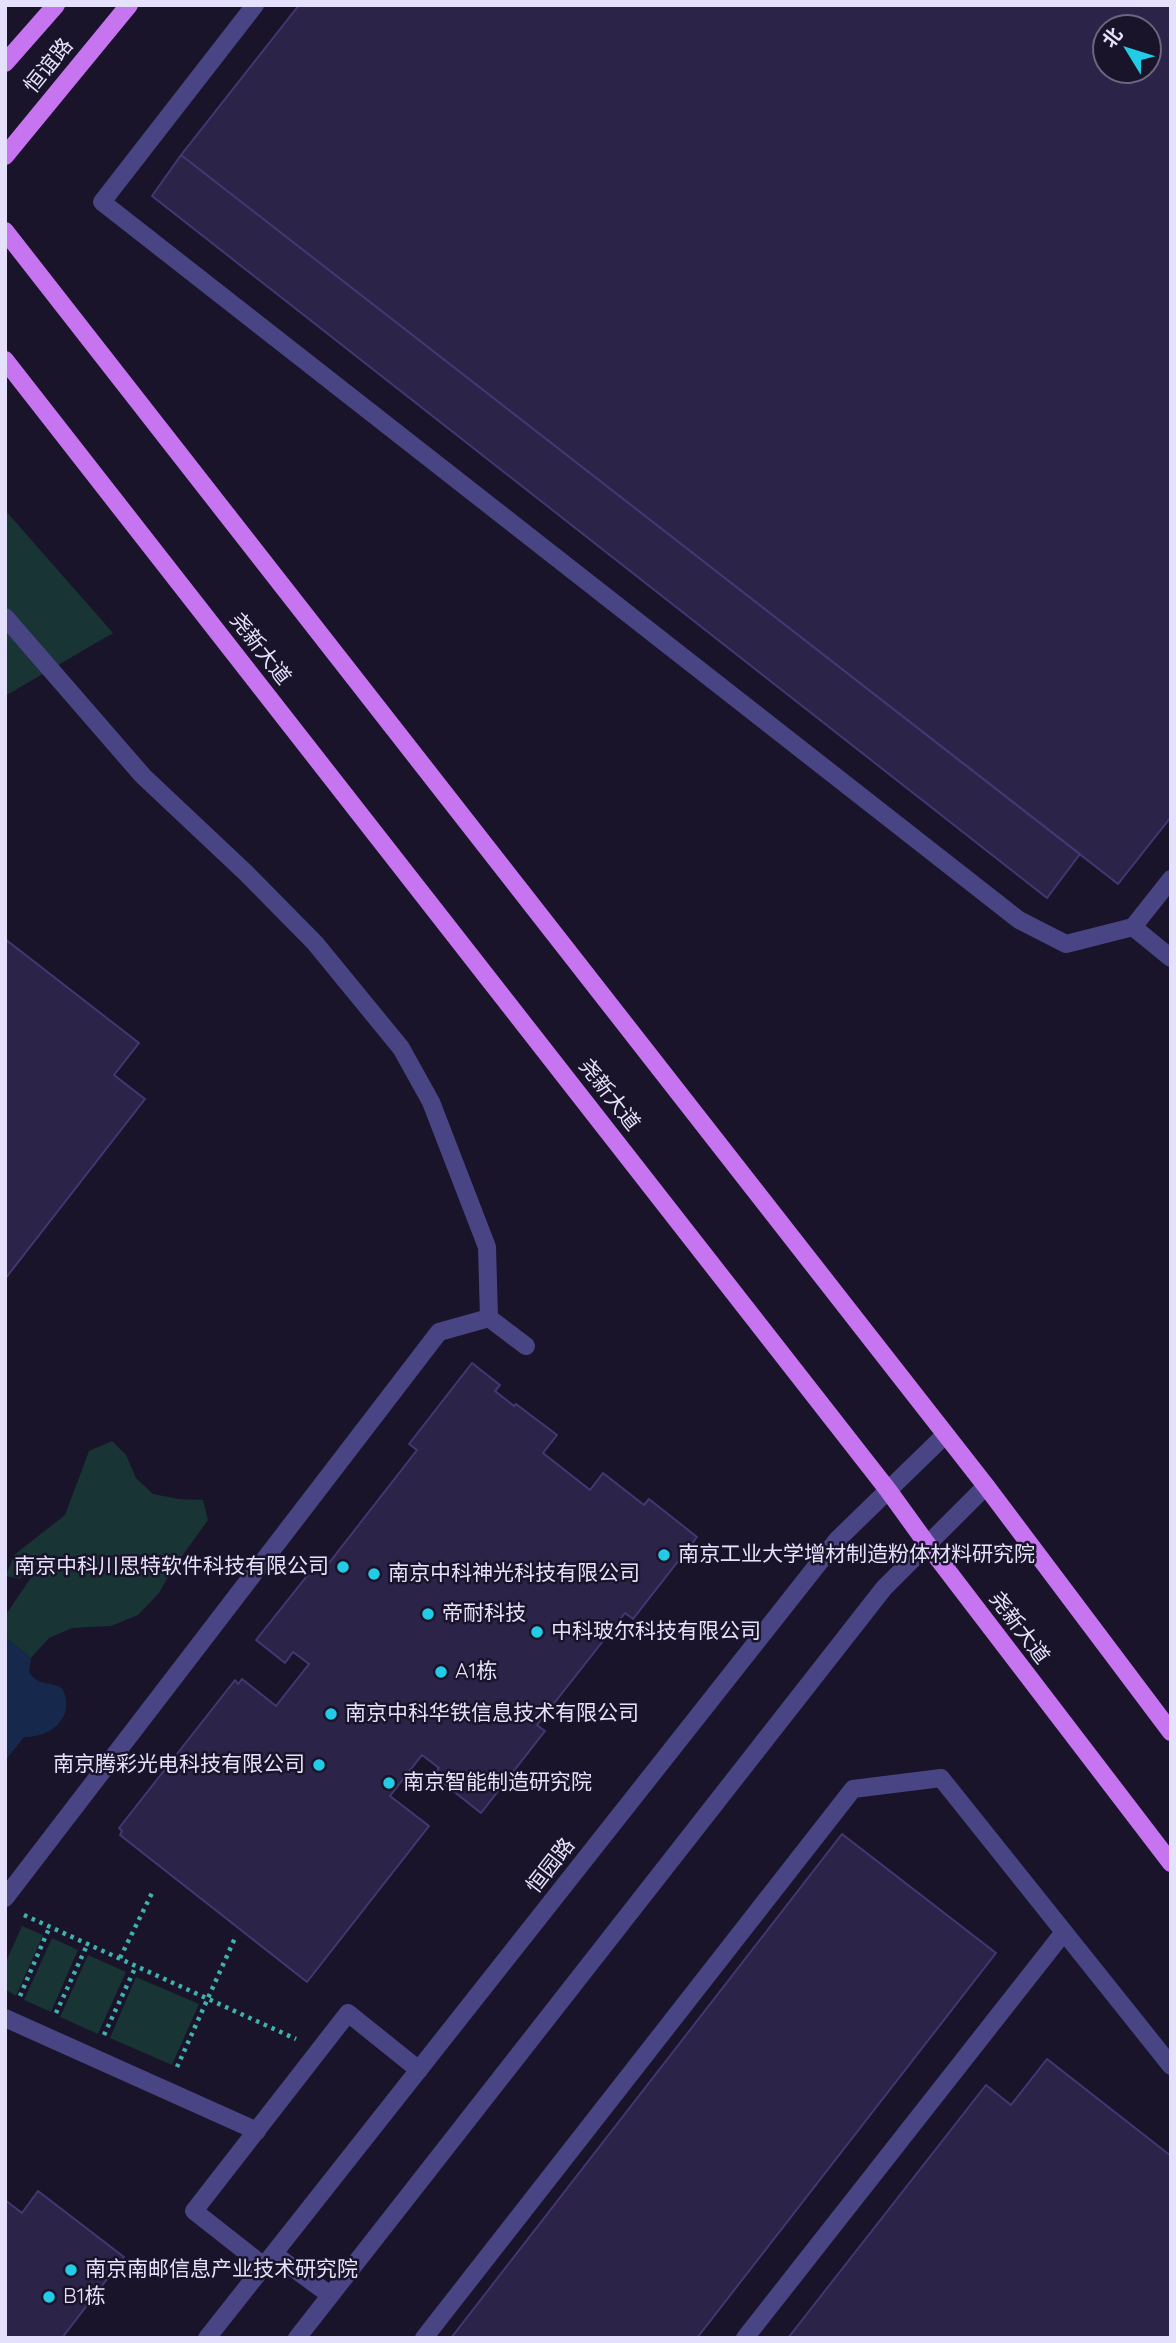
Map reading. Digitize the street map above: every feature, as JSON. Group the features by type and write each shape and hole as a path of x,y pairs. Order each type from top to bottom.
{"main road":[{"name":"恒谊路","path":"5,63 56,5"},
{"name":"恒谊路","path":"5,156 129,5"},
{"path":"5,231 986,1486 1171,1732"},
{"name":"尧新大道","path":"5,360 888,1490 1171,1863"}],"street":[{"path":"255,5 102,202 1019,920 1066,944 1133,927 1171,878"},
{"path":"5,617 143,776 246,873 315,943 401,1048 431,1102 487,1247 489,1318"},
{"path":"1133,927 1171,958"},
{"path":"489,1318 526,1346"},
{"path":"11,1904 439,1332 489,1318"},
{"name":"恒园路","path":"207,2338 837,1540 945,1435"},
{"path":"297,2338 884,1588 986,1486"},
{"path":"424,2338 853,1789 941,1778 1171,2066"},
{"path":"745,2338 1063,1932"},
{"path":"330,2295 269,2260 194,2211 348,2013 419,2070"},
{"path":"5,2018 257,2131"}],"path":[{"path":"120,1958 153,1891"},
{"path":"11,1904 50,1927 319,2050"},
{"path":"20,1997 50,1927"},
{"path":"176,2071 235,1938"},
{"path":"55,2015 88,1944"},
{"path":"103,2036 136,1966"}],"green space":[{"path":"5,510 113,633 5,696"},
{"path":"112,1441 126,1455 136,1478 153,1494 203,1500 208,1520 159,1593 138,1615 111,1626 72,1628 49,1638 31,1658 5,1637 5,1616 38,1567 31,1561 20,1579 6,1576 14,1555 65,1515 89,1451"},
{"path":"22,1926 43,1935 16,1996 5,1989 5,1964"},
{"path":"52,1938 78,1950 51,2012 24,2000"},
{"path":"88,1955 126,1972 98,2034 60,2017"},
{"path":"136,1977 199,2004 172,2065 110,2038"}],"water":[{"path":"5,1637 31,1658 29,1672 33,1677 62,1688 66,1708 59,1723 43,1734 24,1737 5,1761"}],"building":[{"path":"299,5 1171,5 1171,817 1118,884 181,155"},
{"path":"181,155 1080,854 1047,898 152,196"},
{"path":"5,939 139,1043 114,1075 145,1099 5,1279"},
{"name":"A1栋","path":"472,1363 500,1385 495,1391 557,1435 543,1453 590,1490 603,1473 644,1505 649,1499 697,1537 633,1619 625,1613 537,1725 545,1731 481,1813 433,1775 439,1768 422,1755 390,1796 429,1826 307,1982 120,1835 122,1831 119,1828 235,1680 238,1684 242,1679 276,1706 309,1664 293,1652 285,1663 256,1640 322,1557 329,1563 417,1450 409,1444"},
{"path":"842,1834 996,1953 697,2338 451,2338"},
{"path":"1047,2059 1171,2156 1171,2338 788,2338 986,2085 1011,2105"},
{"name":"B1栋","path":"38,2191 124,2257 62,2338 5,2338 5,2200 22,2213"}],"place":[{"name":"南京工业大学增材制造粉体材料研究院","path":"664,1555"},
{"name":"南京中科川思特软件科技有限公司","path":"343,1567"},
{"name":"南京中科神光科技有限公司","path":"374,1574"},
{"name":"帝耐科技","path":"428,1614"},
{"name":"中科玻尔科技有限公司","path":"537,1632"},
{"name":"A1栋","path":"441,1672"},
{"name":"南京中科华铁信息技术有限公司","path":"331,1714"},
{"name":"南京腾彩光电科技有限公司","path":"319,1765"},
{"name":"南京智能制造研究院","path":"389,1783"},
{"name":"南京南邮信息产业技术研究院","path":"71,2270"},
{"name":"B1栋","path":"49,2297"}]}
